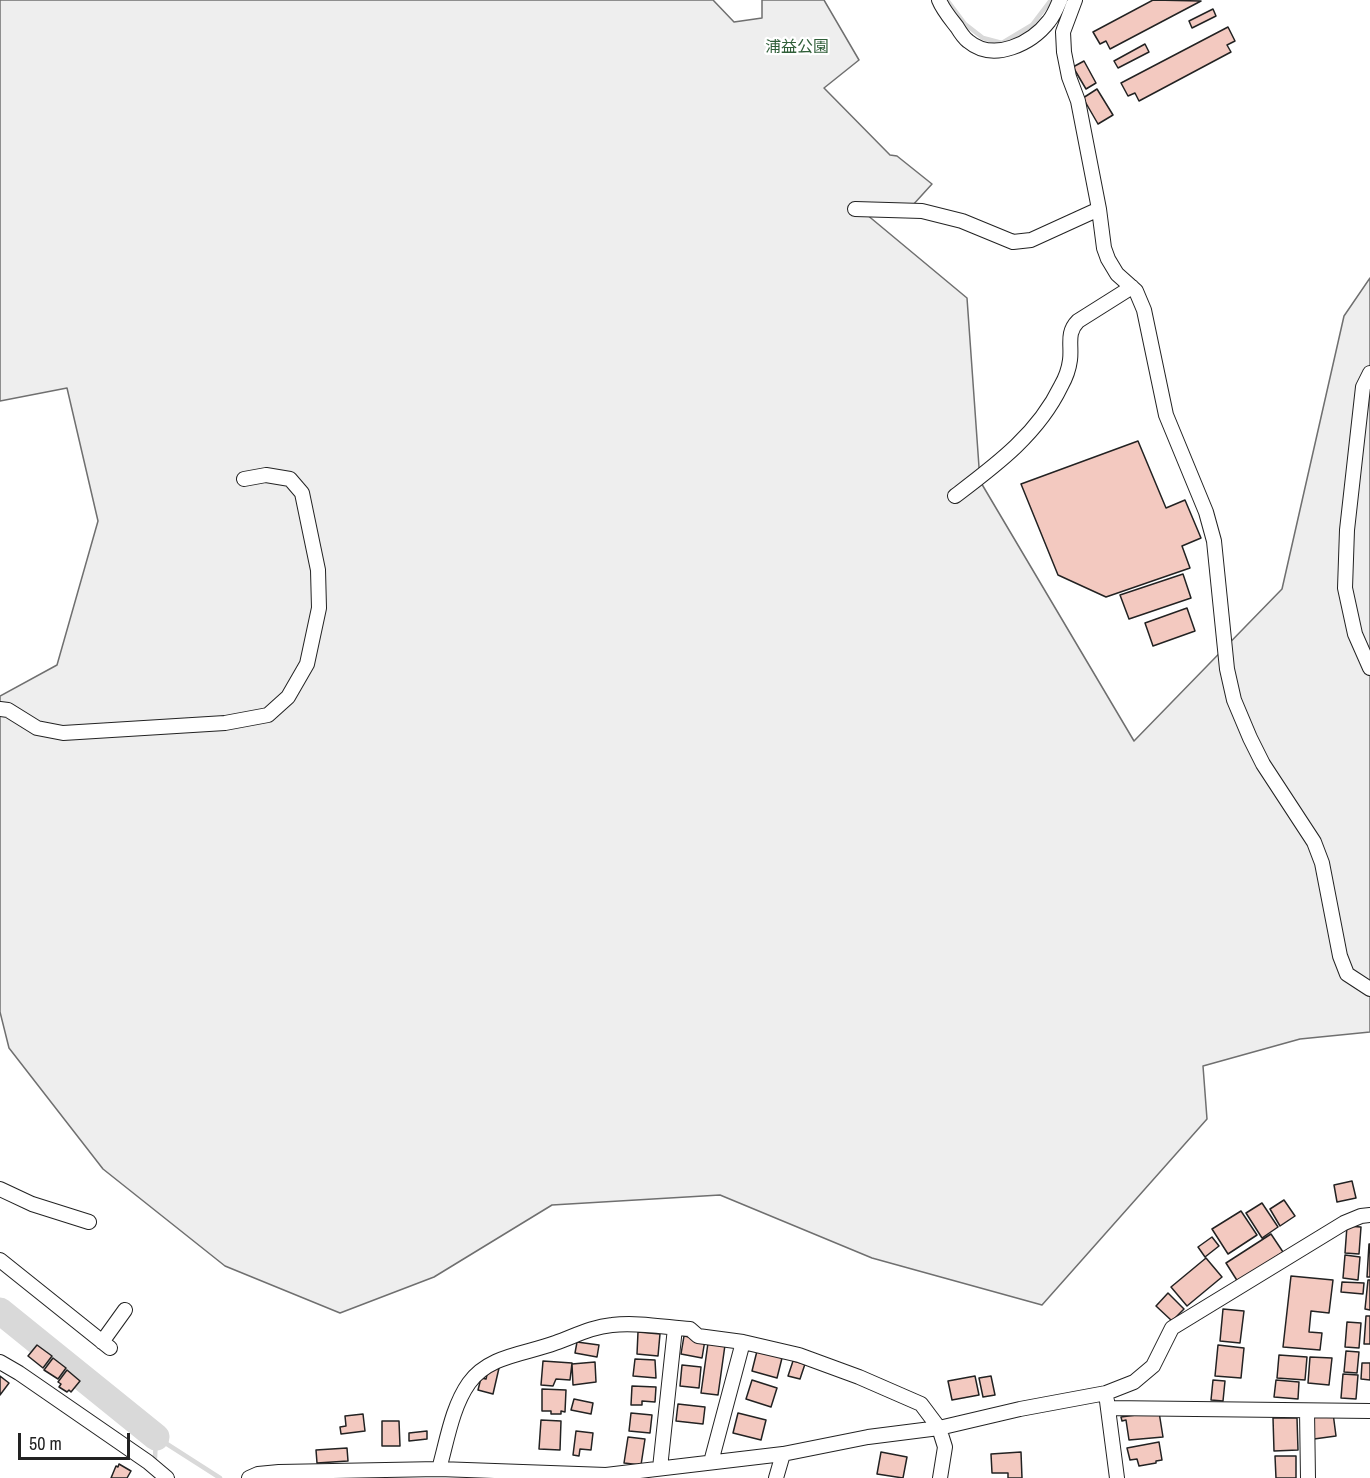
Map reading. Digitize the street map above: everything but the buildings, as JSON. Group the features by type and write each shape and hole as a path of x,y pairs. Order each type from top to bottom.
{"street":[{"path":"939,0 942,8 968,41 979,48 1004,51 1017,46 1037,33 1050,20 1060,0"},
{"path":"1075,0 1063,32 1064,52 1069,77 1078,101 1099,209 1104,248 1117,274 1136,291 1144,310 1166,415 1206,512 1214,541 1227,669 1234,700 1263,764 1314,842 1322,863 1340,956 1347,974 1370,989"},
{"path":"855,209 922,211 962,221 1013,242 1031,240 1099,209"},
{"path":"955,496 998,464 1022,442 1045,414 1062,386 1070,360 1072,327 1132,287"},
{"path":"1370,373 1363,387 1352,479 1345,588 1355,634 1370,668"},
{"path":"0,709 8,710 37,728 63,733 225,723 268,714 288,697 307,664 319,608 318,570 302,493 290,479 266,476 244,479"},
{"path":"0,1189 32,1204 89,1222"},
{"path":"249,1478 258,1474 279,1472 385,1474 439,1470 606,1476 783,1454 868,1437 939,1428 1020,1409 1106,1393 1134,1382 1153,1366 1172,1328 1344,1223 1370,1215"},
{"path":"0,1260 106,1345 125,1310"},
{"path":"439,1470 459,1398 470,1381 486,1367 501,1359 554,1344 593,1327 615,1324 690,1329 698,1336 743,1342 800,1355 921,1404 939,1428 945,1447 940,1478"},
{"path":"660,1468 675,1328"},
{"path":"711,1462 743,1342"},
{"path":"0,1362 148,1462 167,1478"},
{"path":"1106,1393 1117,1478"},
{"path":"1108,1408 1370,1411"},
{"path":"1307,1410 1308,1478"},
{"path":"776,1478 783,1454"},
{"path":"148,1462 153,1478"}],"green space":[{"name":"浦益公園","path":"0,0 713,0 734,22 762,18 762,0 824,0 859,60 824,88 890,155 897,156 932,184 912,206 854,204 967,298 980,481 1134,741 1282,589 1344,316 1370,278 1370,1032 1300,1039 1203,1066 1207,1119 1042,1305 872,1258 720,1195 552,1205 434,1277 340,1313 225,1266 103,1169 9,1048 0,1012 0,696 57,665 98,521 67,388 0,401"}],"waterway":[{"path":"947,0 965,24 983,38 1002,43 1032,25 1051,0"},
{"path":"0,1311 156,1437"},
{"path":"156,1437 220,1478"},
{"path":"155,1458 156,1437"}]}
